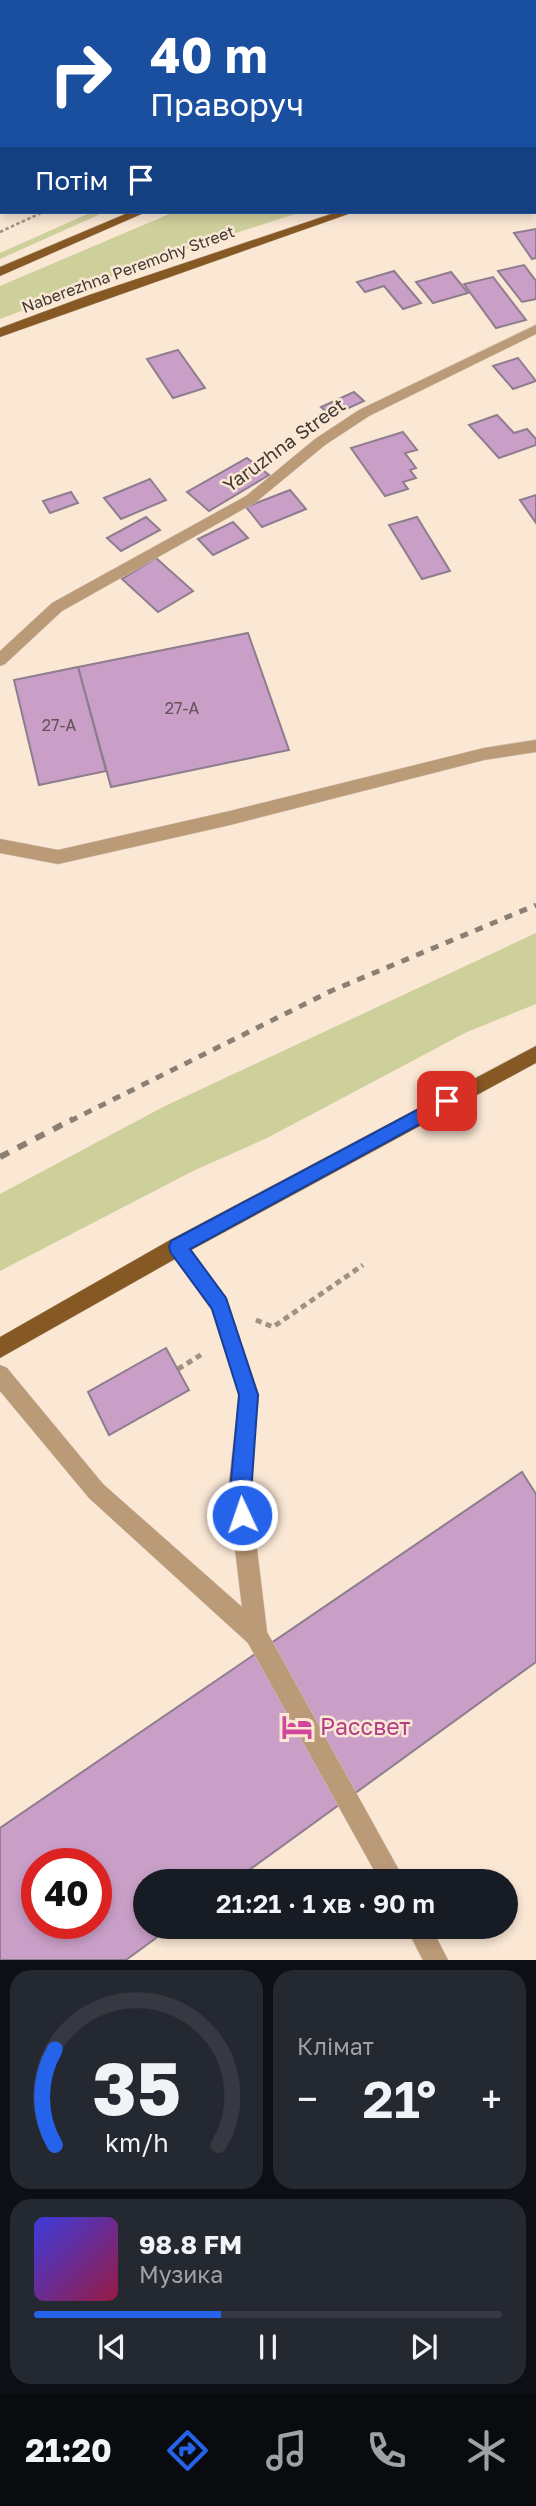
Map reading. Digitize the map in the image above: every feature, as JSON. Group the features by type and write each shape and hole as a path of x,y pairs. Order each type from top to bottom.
{"main road":[{"path":"0,272 135,214"},
{"name":"Naberezhna Peremohy Street","path":"0,334 93,298 342,214"},
{"path":"0,1348 177,1247 536,1054"}],"street":[{"name":"Yaruzhna Street","path":"0,660 57,607 251,499 320,442 365,414 536,329"},
{"path":"0,846 58,857 230,818 484,754 536,746"},
{"path":"177,1247 219,1304 249,1395 239,1491 260,1641"},
{"path":"0,1375 96,1491 260,1641 387,1869"},
{"path":"425,1939 436,1960"}],"path":[{"path":"0,232 39,214"},
{"path":"273,1327 363,1265"},
{"path":"177,1369 208,1350"}],"green space":[{"path":"88,214 101,214 0,259 0,253"},
{"path":"169,214 295,214 180,251 0,319 0,286"},
{"path":"536,933 536,1004 467,1032 267,1138 195,1170 0,1271 0,1194 163,1107"}],"building":[{"path":"536,229 536,258 532,259 514,233"},
{"path":"524,265 536,281 536,299 522,302 498,271"},
{"path":"394,271 421,303 403,309 384,286 365,292 357,282"},
{"path":"451,272 468,293 433,303 416,282"},
{"path":"493,277 526,320 496,328 464,284"},
{"path":"178,350 205,388 173,398 147,359"},
{"path":"518,358 536,381 513,389 493,366"},
{"path":"354,392 364,401 331,416 321,407"},
{"path":"497,415 514,433 527,429 536,439 536,445 499,458 469,425"},
{"path":"403,432 417,450 405,453 416,468 410,470 416,478 403,482 408,489 385,496 351,448"},
{"path":"247,458 269,475 209,511 187,492"},
{"path":"150,479 166,500 121,519 104,498"},
{"path":"290,490 306,509 262,527 246,507"},
{"path":"71,492 78,503 50,513 43,501"},
{"path":"536,495 536,523 520,500"},
{"path":"146,517 160,530 121,551 107,538"},
{"path":"417,517 450,571 422,579 389,525"},
{"path":"233,522 248,538 213,555 198,539"},
{"path":"156,558 193,591 158,612 122,579"},
{"path":"248,633 289,750 111,787 78,667"},
{"path":"78,667 106,771 39,785 14,680"},
{"path":"166,1348 189,1390 109,1435 88,1392"},
{"name":"Рассвет","path":"522,1472 536,1494 536,1662 251,1869 133,1869 133,1939 155,1939 126,1960 0,1960 0,1828"}],"railway":[{"path":"70,1121 331,991 536,905"},
{"path":"0,1157 73,1119"}],"place":[{"name":"Рассвет","path":"297,1727"}],"route":[{"path":"242,1515 239,1491 249,1395 219,1304 177,1247 447,1101"}]}
